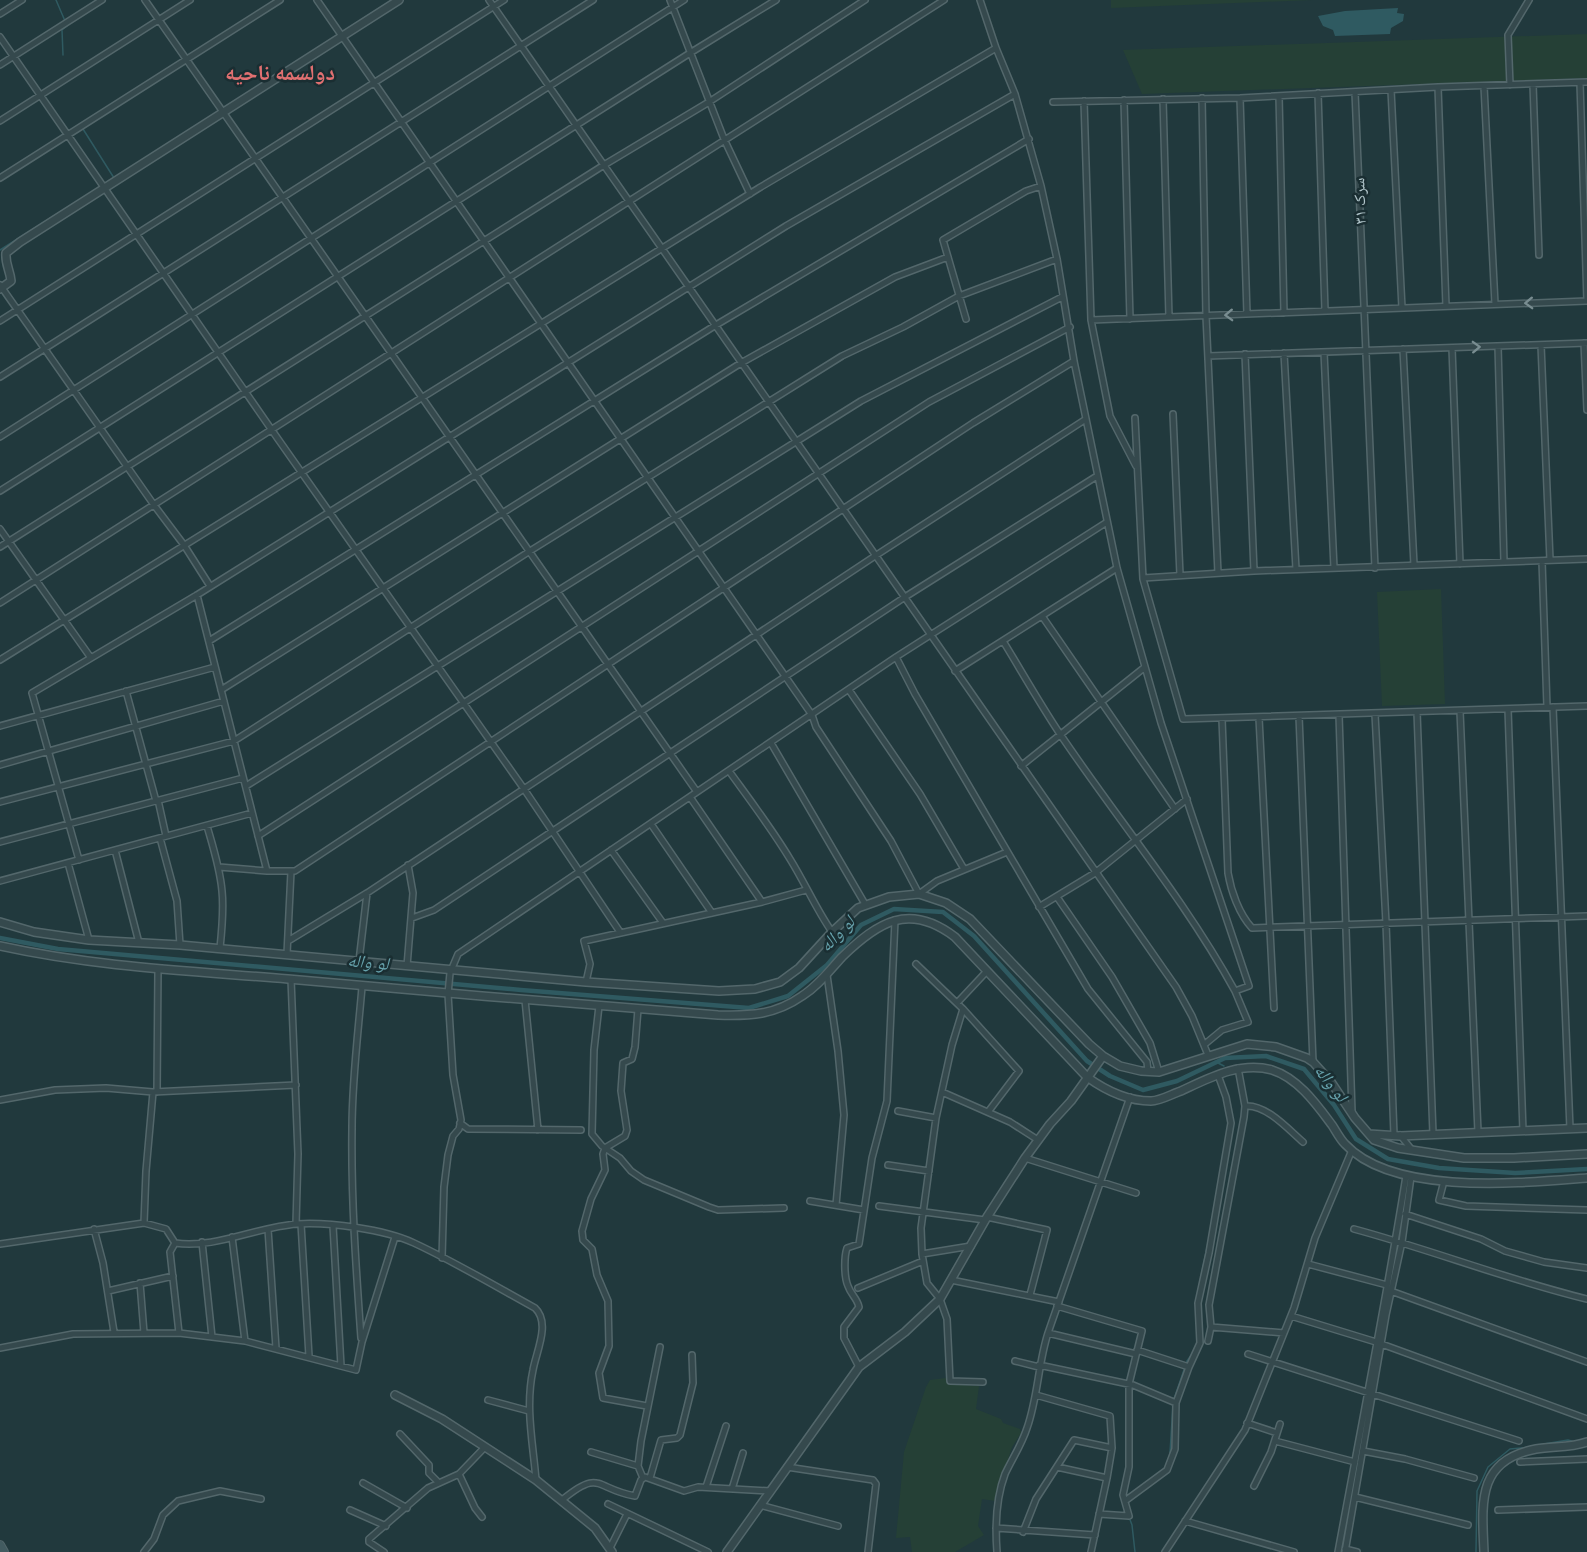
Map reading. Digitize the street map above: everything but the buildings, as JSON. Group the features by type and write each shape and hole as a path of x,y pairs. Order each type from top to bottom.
{"main road":[{"path":"0,1545 4,1552"}],"street":[{"path":"0,14 21,0"},
{"path":"0,65 102,0"},
{"path":"146,0 310,239 697,792"},
{"path":"0,121 190,0"},
{"path":"0,178 280,0"},
{"path":"317,0 400,123 786,676 812,715 816,727 891,841 919,894"},
{"path":"210,586 184,545 1,287 11,281 5,264 6,253 399,0"},
{"path":"489,0 1176,987 1205,1044 1208,1055"},
{"path":"0,321 504,0"},
{"path":"0,378 593,0"},
{"path":"0,437 429,163 671,3 684,0"},
{"path":"0,491 776,0"},
{"path":"0,547 604,165 708,102 866,0"},
{"path":"0,603 944,0"},
{"path":"980,0 996,48 1015,93 1041,186 1058,259 1062,297 1070,327 1074,361 1097,476 1118,568 1145,667 1161,723 1249,986 1235,991"},
{"path":"1510,85 1508,35 1529,0"},
{"path":"671,3 708,102 750,194"},
{"path":"0,37 328,512 524,789 620,932"},
{"path":"0,660 750,194 996,48"},
{"path":"1091,320 1587,301 1580,82"},
{"path":"1053,102 1240,98 1438,87 1587,82"},
{"path":"1533,84 1539,255"},
{"path":"1484,86 1495,304"},
{"path":"1438,87 1446,306"},
{"path":"1391,90 1402,308"},
{"name":"سرک ۳۱","path":"1355,92 1375,568"},
{"path":"79,860 32,693 197,595 786,226 1015,93"},
{"path":"1318,93 1325,311"},
{"path":"1279,96 1284,313"},
{"path":"1202,98 1206,316 1218,573"},
{"path":"1240,98 1248,314"},
{"path":"1163,99 1169,317"},
{"path":"1124,100 1130,319"},
{"path":"1084,101 1091,320 1110,416 1137,468"},
{"path":"209,641 716,326 1029,139"},
{"path":"966,319 943,240 1026,191 1041,186"},
{"path":"221,690 741,363 895,278 948,257"},
{"path":"0,802 234,741 530,551 842,356 903,327 959,296 1058,259"},
{"path":"246,786 861,401 1062,297"},
{"path":"258,836 928,402 1070,327"},
{"path":"1208,356 1586,343 1587,410"},
{"path":"1541,345 1550,560"},
{"path":"1498,346 1504,562"},
{"path":"1452,348 1460,564"},
{"path":"1403,349 1414,565"},
{"path":"1324,352 1334,568"},
{"path":"1284,353 1296,569"},
{"path":"1245,354 1254,571"},
{"path":"219,867 295,871 973,423 1074,361"},
{"path":"1173,414 1180,575"},
{"path":"1135,418 1143,578 1182,717 1185,720 1587,706"},
{"path":"288,941 367,892 1086,419"},
{"path":"412,918 434,910 905,597 1097,476"},
{"path":"442,1258 444,1187 448,1155 453,1136 461,1120 453,1075 448,992 450,971 458,954 771,744 896,657 1107,522"},
{"path":"0,529 91,658"},
{"path":"1143,578 1296,569 1587,559"},
{"path":"1542,561 1563,917 1570,1129"},
{"path":"955,671 1118,568"},
{"path":"197,595 267,871"},
{"path":"1042,616 1175,809"},
{"path":"1003,641 1060,734 1136,839 1220,964 1235,991 1248,1022 1222,1030 1205,1044"},
{"path":"896,657 915,694 1088,989 1147,1062 1148,1071"},
{"path":"0,726 216,667"},
{"path":"1021,766 1145,667"},
{"path":"849,690 920,794 964,869"},
{"path":"126,691 157,800 177,901 180,945"},
{"path":"0,765 224,701"},
{"path":"1508,709 1523,1131"},
{"path":"1461,711 1478,1132"},
{"path":"1417,712 1433,1134"},
{"path":"1375,714 1396,1134 1412,1150"},
{"path":"1339,715 1352,1113"},
{"path":"1299,716 1313,1062"},
{"path":"1259,718 1275,1008"},
{"path":"1222,719 1228,873 1230,884 1247,923 1252,928 1587,916"},
{"path":"771,744 865,904"},
{"path":"729,771 761,814 832,932"},
{"path":"0,842 243,778"},
{"path":"690,797 762,902"},
{"path":"1039,907 1095,873 1187,799"},
{"path":"0,881 252,813"},
{"path":"651,824 712,913"},
{"path":"207,825 219,867 223,908 220,948"},
{"path":"115,850 139,943"},
{"path":"611,850 663,923"},
{"path":"919,894 937,881 1007,852"},
{"path":"68,863 89,940"},
{"path":"407,966 413,893 408,865"},
{"path":"287,954 291,872"},
{"path":"586,982 590,964 584,941 762,902 806,890"},
{"path":"359,961 367,892"},
{"path":"0,922 34,932 89,940 220,948 450,971 719,991 761,987 780,982 799,968 850,914 865,904 889,897 919,894 946,903 970,919 1102,1058 1120,1066 1159,1072 1247,1044 1276,1047 1313,1062 1331,1082 1374,1140 1398,1148 1464,1158 1587,1154"},
{"path":"1057,897 1112,977 1150,1043 1159,1072"},
{"path":"0,946 69,960 158,969 599,1006 752,1016 777,1010 802,996 877,927 907,918 941,927 955,937 1105,1089 1152,1101 1238,1068 1272,1070 1291,1079 1312,1100 1345,1144 1370,1163 1408,1176 1444,1181 1547,1181 1587,1178"},
{"path":"859,1367 844,1338 844,1327 859,1308 858,1300 848,1286 845,1254 847,1248 860,1244 872,1158 887,1101 895,920"},
{"path":"916,964 963,1008 1019,1071 988,1112"},
{"path":"144,1223 146,1171 155,1092 158,969"},
{"path":"957,1003 987,970"},
{"path":"827,975 844,1115 836,1205"},
{"path":"291,979 299,1224 309,1356"},
{"path":"362,987 353,1095 352,1228 362,1342"},
{"path":"525,1000 538,1130"},
{"path":"599,1006 594,1050 592,1134 605,1148 620,1158 630,1171 644,1180 709,1207 718,1210 784,1208"},
{"path":"963,1008 952,1045 936,1118 921,1228 922,1254 927,1283 940,1299 947,1319 950,1381 983,1382"},
{"path":"638,1009 632,1059 623,1063 621,1075 627,1130 625,1136 605,1148 603,1154 605,1170 591,1199 582,1231 583,1240 592,1249 597,1275 608,1301 609,1346 599,1373 603,1398 647,1406"},
{"path":"727,1552 859,1367 905,1332 940,1299 986,1218 1025,1158 1102,1058"},
{"path":"1208,1341 1211,1327 1209,1305 1245,1106 1238,1068"},
{"path":"1125,1501 1167,1470 1175,1449 1176,1403 1188,1367 1200,1343 1198,1303 1209,1253 1231,1123 1226,1097 1218,1075"},
{"path":"0,1100 55,1090 106,1088 155,1092 296,1084"},
{"path":"942,1092 1010,1122 1038,1140"},
{"path":"997,1552 998,1499 1004,1476 1026,1430 1036,1395 1039,1366 1048,1333 1130,1097"},
{"path":"1245,1106 1265,1111 1304,1142"},
{"path":"898,1111 936,1118"},
{"path":"460,1123 468,1129 581,1131"},
{"path":"1369,1134 1587,1128"},
{"path":"1165,1552 1247,1423 1291,1316 1315,1238 1352,1150"},
{"path":"1025,1158 1136,1193"},
{"path":"888,1165 929,1171"},
{"path":"1338,1552 1370,1394 1388,1289 1406,1214 1408,1176"},
{"path":"1399,1241 1408,1176"},
{"path":"1444,1181 1439,1200 1466,1206 1587,1210"},
{"path":"810,1201 864,1210"},
{"path":"879,1206 986,1218 1047,1230 1030,1295"},
{"path":"1406,1214 1481,1239 1505,1251 1544,1262 1587,1268"},
{"path":"0,1244 144,1223 166,1228 175,1243 183,1245 299,1224 381,1232 413,1242 540,1312 543,1329 528,1401 536,1480"},
{"path":"333,1226 340,1366"},
{"path":"94,1229 103,1263 114,1332"},
{"path":"268,1229 276,1348"},
{"path":"1354,1229 1399,1241 1536,1287 1587,1299"},
{"path":"0,1348 73,1334 114,1332 178,1334 245,1341 356,1370 362,1342 395,1236"},
{"path":"232,1237 245,1341"},
{"path":"202,1242 212,1337"},
{"path":"175,1243 170,1252 178,1334"},
{"path":"922,1254 971,1246"},
{"path":"858,1288 923,1261"},
{"path":"1308,1264 1388,1289 1587,1362"},
{"path":"108,1291 172,1276"},
{"path":"951,1280 1030,1295 1142,1331 1129,1384 1129,1467 1123,1495 1129,1516 1099,1514"},
{"path":"140,1283 144,1333"},
{"path":"1291,1316 1379,1343 1587,1419"},
{"path":"1211,1327 1284,1333"},
{"path":"1048,1333 1136,1352 1188,1367"},
{"path":"562,1500 579,1486 591,1482 635,1496 643,1478 638,1466 647,1406 660,1347"},
{"path":"650,1478 661,1440 677,1438 680,1435 693,1383 692,1354"},
{"path":"1248,1354 1519,1441"},
{"path":"1015,1361 1129,1384 1176,1403"},
{"path":"1357,1552 1345,1550 1363,1451 1370,1394"},
{"path":"395,1395 442,1419 536,1480 595,1528 611,1550"},
{"path":"1036,1395 1110,1416 1112,1448 1091,1552"},
{"path":"488,1400 529,1411"},
{"path":"1247,1423 1277,1433"},
{"path":"1254,1486 1272,1452 1280,1424"},
{"path":"706,1488 726,1426"},
{"path":"400,1434 429,1465 429,1473 438,1482"},
{"path":"1023,1532 1036,1499 1074,1440 1112,1448"},
{"path":"1275,1442 1355,1462"},
{"path":"1484,1552 1482,1509 1488,1478 1507,1458 1534,1450 1587,1442"},
{"path":"384,1552 369,1541 428,1488 459,1474 485,1447"},
{"path":"1363,1451 1405,1459 1474,1478"},
{"path":"591,1452 638,1466"},
{"path":"732,1489 743,1453"},
{"path":"1520,1461 1587,1459"},
{"path":"787,1467 873,1480 876,1484 868,1552"},
{"path":"1057,1467 1107,1478"},
{"path":"459,1474 475,1508 482,1517"},
{"path":"643,1478 650,1478 684,1491 698,1487 770,1491"},
{"path":"363,1483 407,1508"},
{"path":"144,1552 154,1539 163,1515 178,1501 220,1491 261,1499"},
{"path":"1355,1497 1468,1525"},
{"path":"608,1504 708,1552"},
{"path":"760,1505 838,1526"},
{"path":"1498,1510 1587,1507"},
{"path":"350,1510 386,1526"},
{"path":"611,1550 627,1514"},
{"path":"1185,1521 1294,1552"},
{"path":"996,1528 1023,1532 1095,1535"}],"green space":[{"path":"1111,0 1313,0 1111,8"},
{"path":"1587,34 1587,78 1142,94 1123,50"},
{"path":"1441,589 1445,704 1382,706 1377,592"},
{"path":"946,1378 949,1384 979,1386 976,1409 1020,1429 1021,1433 1012,1447 995,1501 982,1499 978,1526 984,1535 955,1552 912,1552 910,1537 896,1538 904,1452 926,1387 930,1380"}],"water":[{"path":"1398,8 1397,13 1404,14 1403,21 1391,28 1390,34 1335,36 1333,30 1323,26 1318,16 1345,11"}],"waterway":[{"path":"56,0 65,21"},
{"path":"342,32 392,0"},
{"path":"63,55 62,30 67,26"},
{"path":"83,129 114,178"},
{"path":"0,250 76,202"},
{"name":"لو واله","path":"0,938 58,949 749,1008 788,996 827,965 861,925 894,909 943,912 974,936 1087,1061 1110,1076 1143,1090 1177,1081 1225,1058 1266,1056 1304,1069 1334,1105 1356,1139 1388,1159 1439,1168 1515,1173 1587,1169"},
{"name":"لو واله","path":"1216,1062 1224,1066"},
{"path":"1197,1296 1210,1233"},
{"path":"1174,1399 1187,1361 1192,1354"},
{"path":"1170,1453 1173,1404"},
{"path":"1538,1445 1568,1440 1575,1442"},
{"path":"1476,1552 1477,1491 1488,1467 1510,1449 1531,1447"},
{"path":"1129,1517 1135,1552"}],"district":[{"name":"دولسمه ناحیه","path":"280,72"}]}
